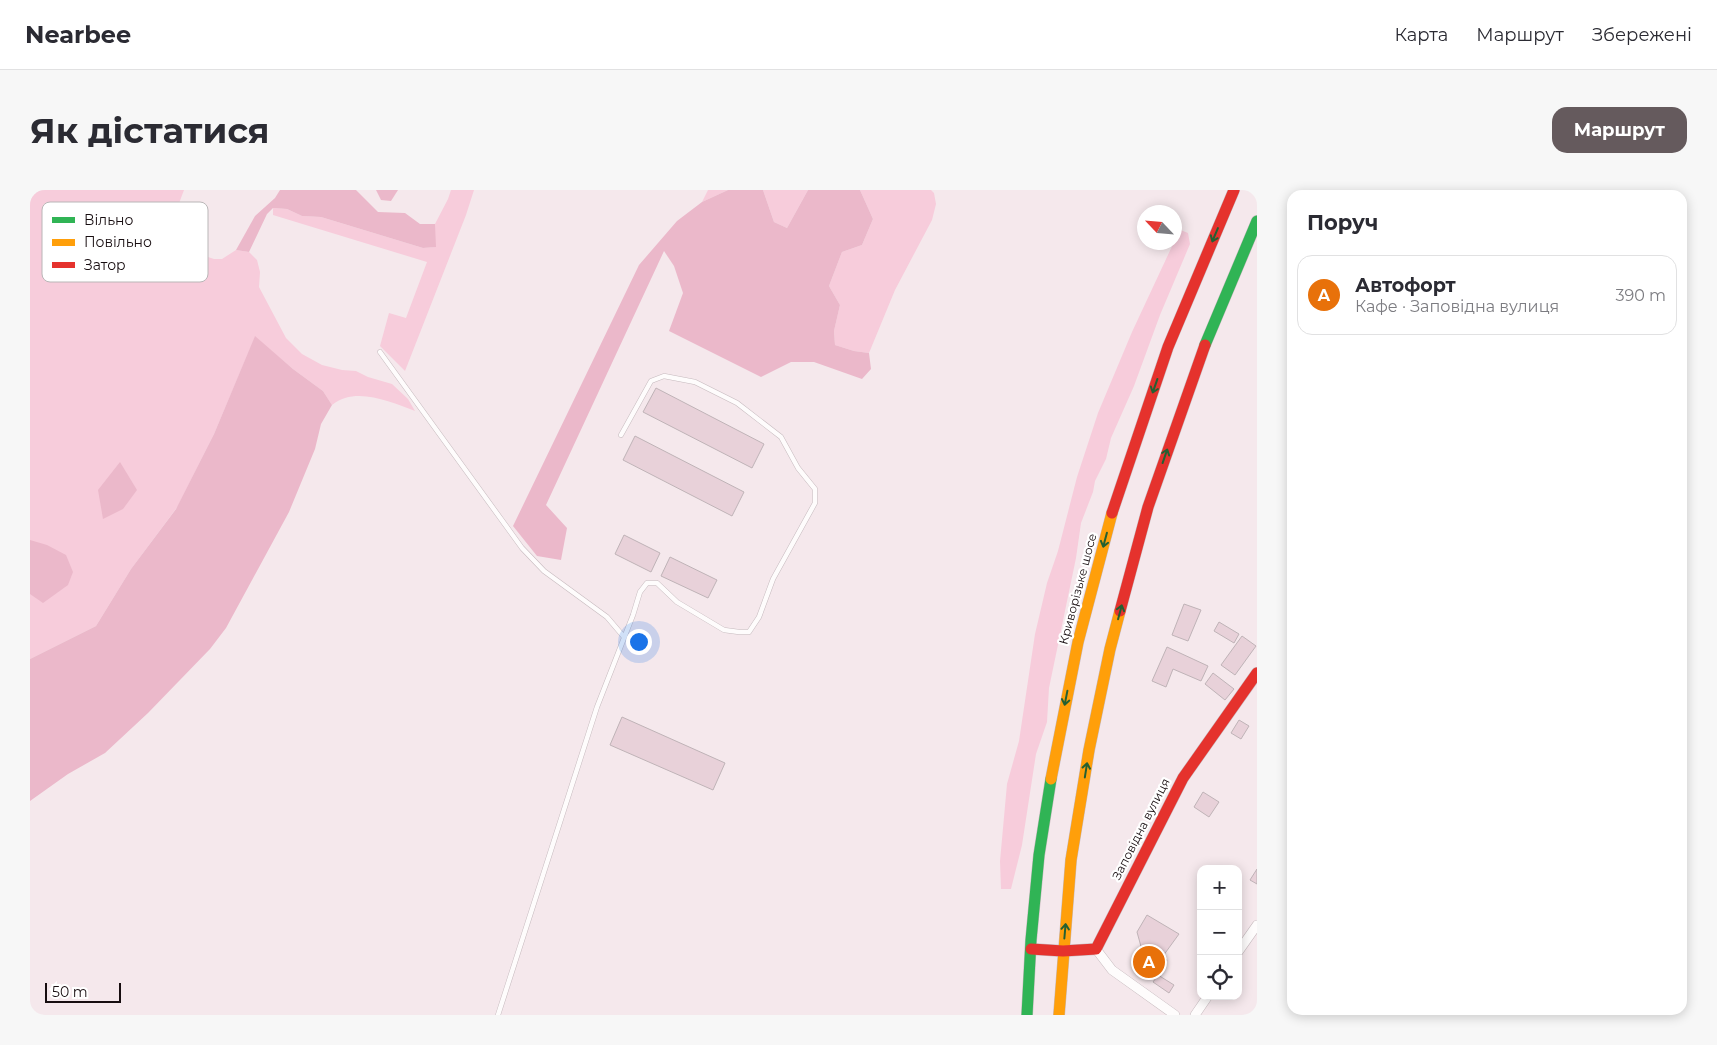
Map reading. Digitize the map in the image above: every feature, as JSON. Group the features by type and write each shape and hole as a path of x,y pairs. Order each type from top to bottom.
{"main road":[{"name":"Криворізьке шосе","path":"1027,1015 1039,855 1055,753 1078,642 1116,498 1168,347 1234,190"},
{"path":"1059,1015 1071,860 1089,750 1110,649 1148,507 1199,359 1257,221"},
{"name":"Заповідна вулиця","path":"1096,949 1183,778 1257,673"},
{"path":"1031,949 1063,951 1096,949"}],"street":[{"path":"1242,946 1257,925"},
{"path":"1096,949 1112,970 1175,1015"},
{"path":"1195,1015 1205,1000"}],"lane":[{"path":"380,352 522,548 544,570 607,617 624,637"},
{"path":"498,1015 597,707 640,592 646,583 657,584 677,602 724,630 749,632 759,617 773,579 815,503 816,490 798,468 781,437 737,403 695,382 664,376 650,381 621,435"}],"shaded area":[{"path":"30,190 184,190 180,202 42,202 42,282 208,282 208,257 222,259 236,250 249,252 257,260 260,272 259,287 286,338 302,354 322,365 356,371 368,377 392,384 408,399 415,411 384,400 362,396 341,399 332,405 323,391 255,337 214,434 178,506 131,569 96,626 30,659"},
{"path":"280,190 356,190 378,212 405,213 420,224 435,224 436,247 423,248 321,217 302,216 287,209 273,208 267,214 249,252 236,250 255,216 275,198"},
{"path":"376,190 398,190 391,201 381,200"},
{"path":"451,190 474,190 405,371 380,346 389,313 406,318 427,262 273,215 273,208 287,209 302,216 321,217 423,248 435,247 435,224"},
{"path":"708,190 728,190 702,202"},
{"path":"728,190 763,190 774,222 787,228 808,190 860,190 873,219 862,245 842,252 829,286 840,305 834,331 835,345 869,353 871,369 862,379 814,362 791,362 761,377 669,331 683,293 674,266 664,251 546,505 567,528 561,560 537,556 513,526 639,265 677,221 702,202"},
{"path":"763,190 808,190 787,228 774,222"},
{"path":"860,190 931,190 934,193 936,204 932,220 895,290 869,353 835,345 834,331 840,305 829,286 842,252 862,245 873,219"},
{"path":"1182,231 1188,233 1190,244 1160,315 1134,386 1111,438 1106,459 1095,481 1093,492 1081,523 1076,558 1049,688 1047,722 1036,754 1022,845 1011,889 1001,889 1000,861 1007,784 1019,741 1035,634 1047,583 1058,551 1077,477 1098,413 1132,332 1170,250 1182,250"},
{"path":"255,336 293,369 323,391 332,405 321,424 315,449 289,512 226,628 210,649 148,713 105,753 68,774 30,801 30,659 96,626 131,569 176,509 214,434"},
{"path":"120,462 137,490 123,509 103,519 98,490"},
{"path":"30,540 47,545 66,555 73,572 68,585 43,603 30,594"}],"building":[{"path":"656,388 764,444 752,468 643,412"},
{"path":"635,436 744,492 732,516 623,460"},
{"path":"624,535 660,553 651,572 615,554"},
{"path":"670,557 717,580 708,598 661,576"},
{"path":"1184,604 1201,610 1188,641 1172,635"},
{"path":"1219,622 1239,634 1234,643 1214,631"},
{"path":"1242,636 1256,646 1235,675 1221,665"},
{"path":"1167,647 1208,666 1201,681 1173,669 1166,687 1152,681"},
{"path":"1213,673 1234,689 1225,700 1205,684"},
{"path":"622,717 725,763 713,790 610,745"},
{"path":"1239,720 1249,726 1241,739 1231,733"},
{"path":"1203,792 1219,802 1209,817 1194,807"},
{"path":"1257,869 1257,884 1250,880"},
{"path":"1147,915 1179,934 1163,956 1167,960 1159,972 1149,974 1137,967 1134,956 1142,950 1137,932"},
{"path":"1158,975 1174,985 1169,993 1153,982"}],"traffic: fast":[{"path":"1205,345 1257,221"},
{"path":"1027,1015 1031,940 1039,855 1051,779"}],"traffic: slow":[{"path":"1051,779 1078,642 1112,513"},
{"path":"1059,1015 1071,860 1089,750 1120,611"}],"traffic: jam":[{"path":"1112,513 1168,347 1234,190"},
{"path":"1120,611 1148,507 1205,345"},
{"path":"1031,949 1063,951 1096,949 1183,778 1257,673"}],"place":[{"name":"Автофорт","path":"1149,962"}]}
